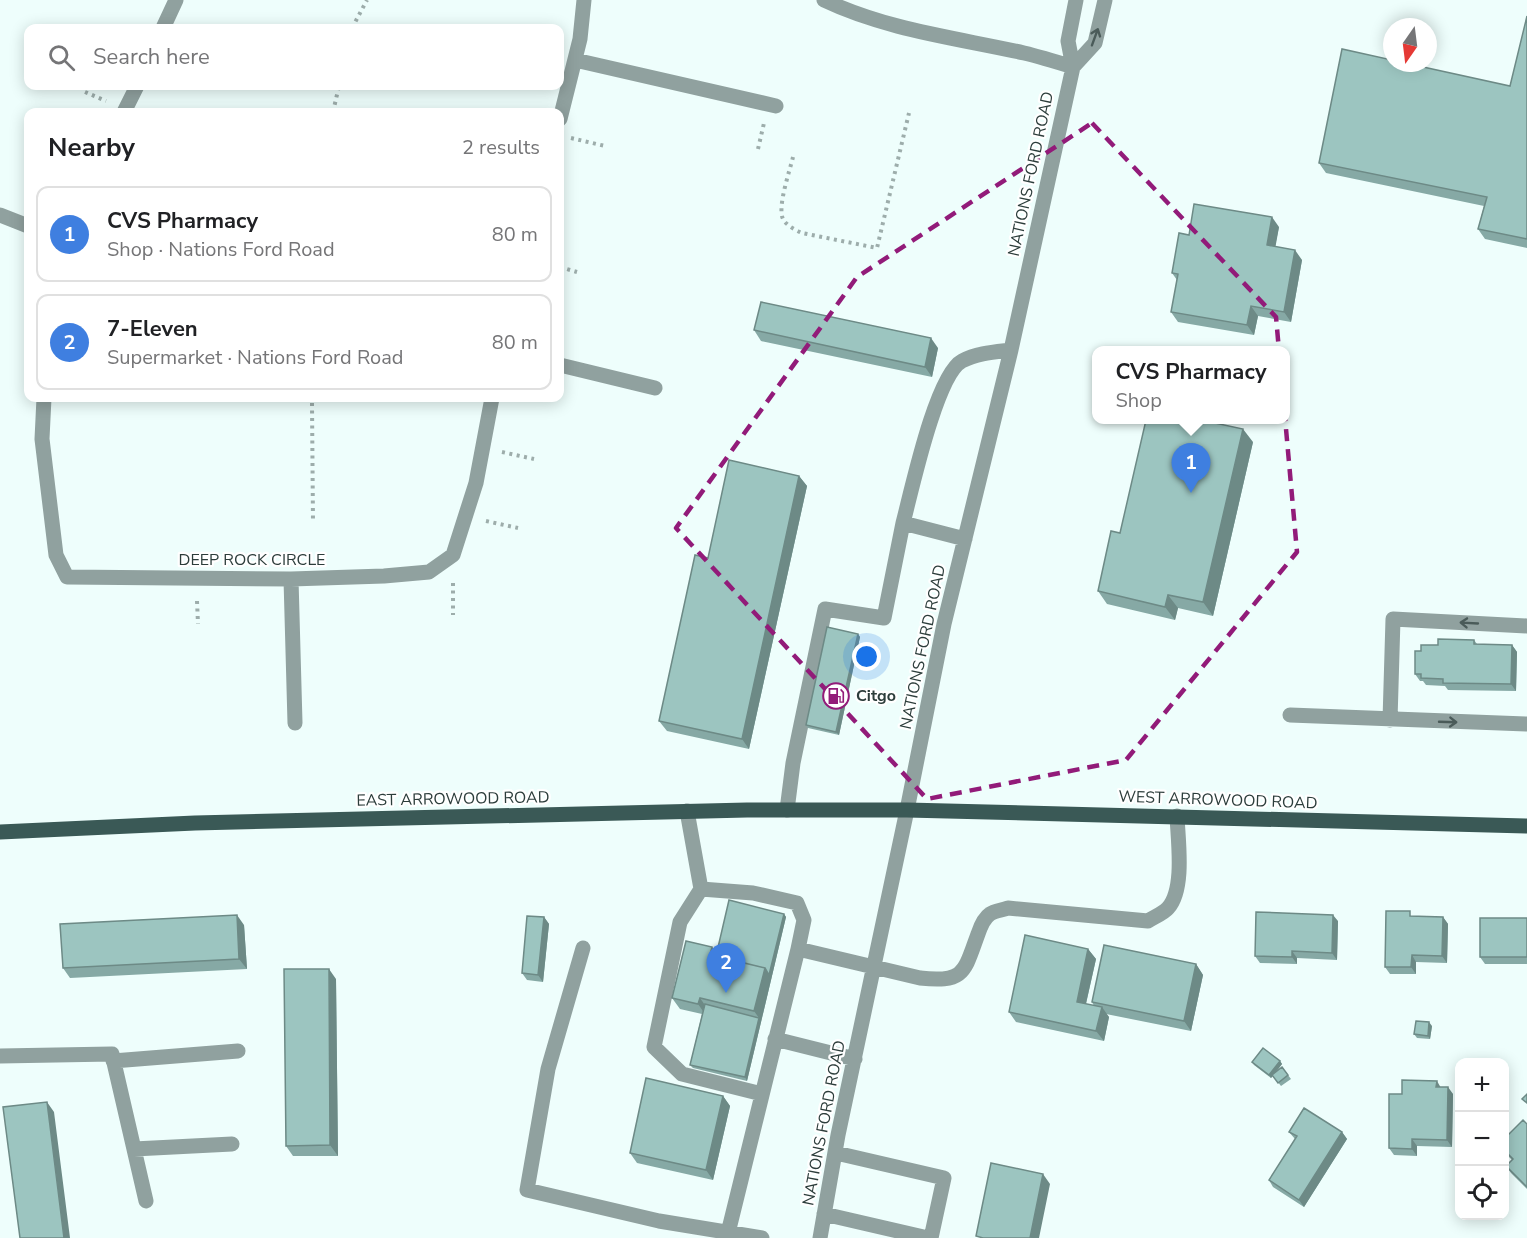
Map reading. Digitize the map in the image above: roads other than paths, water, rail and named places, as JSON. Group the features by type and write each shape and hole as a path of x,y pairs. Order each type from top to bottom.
{"main road":[{"name":"EAST ARROWOOD ROAD","path":"0,832 195,824 687,811 908,810"},
{"name":"WEST ARROWOOD ROAD","path":"908,810 1527,825"}],"street":[{"path":"165,24 176,0"},
{"path":"563,108 580,39 584,0"},
{"path":"824,0 852,13 901,28 1028,54 1073,67 1095,43 1105,0"},
{"name":"NATIONS FORD ROAD","path":"820,1238 838,1135 908,810 944,624 1011,350 1073,67 1068,40 1076,0"},
{"path":"575,60 776,106"},
{"path":"126,108 135,90"},
{"path":"0,215 24,224"},
{"path":"787,810 793,763 825,609 884,618 903,523 929,425 948,377 960,362 983,353 1011,350"},
{"path":"564,366 655,388"},
{"name":"DEEP ROCK CIRCLE","path":"44,402 42,439 54,544 56,555 67,577 291,579 429,572 453,555 476,483 491,402"},
{"path":"903,523 965,539"},
{"path":"291,579 296,723"},
{"path":"1390,720 1393,619 1527,626"},
{"path":"1290,715 1527,724"},
{"path":"687,811 701,889 680,922 654,1047 682,1074 762,1094"},
{"path":"798,949 920,978 939,980 954,978 966,968 981,926 990,914 1008,908 1148,921 1168,909 1176,893 1179,867 1177,816"},
{"path":"701,889 753,893 797,903 804,920 728,1233"},
{"path":"583,948 548,1069 526,1190 659,1221 762,1238"},
{"path":"775,1039 855,1059"},
{"path":"0,1056 112,1057 238,1051"},
{"path":"112,1057 146,1201"},
{"path":"134,1149 232,1144"},
{"path":"824,1214 929,1238 944,1179 836,1153"}],"place":[{"name":"CVS Pharmacy","path":"1191,493"},
{"name":"Citgo","path":"836,696"},
{"name":"7-Eleven","path":"726,993"}]}
